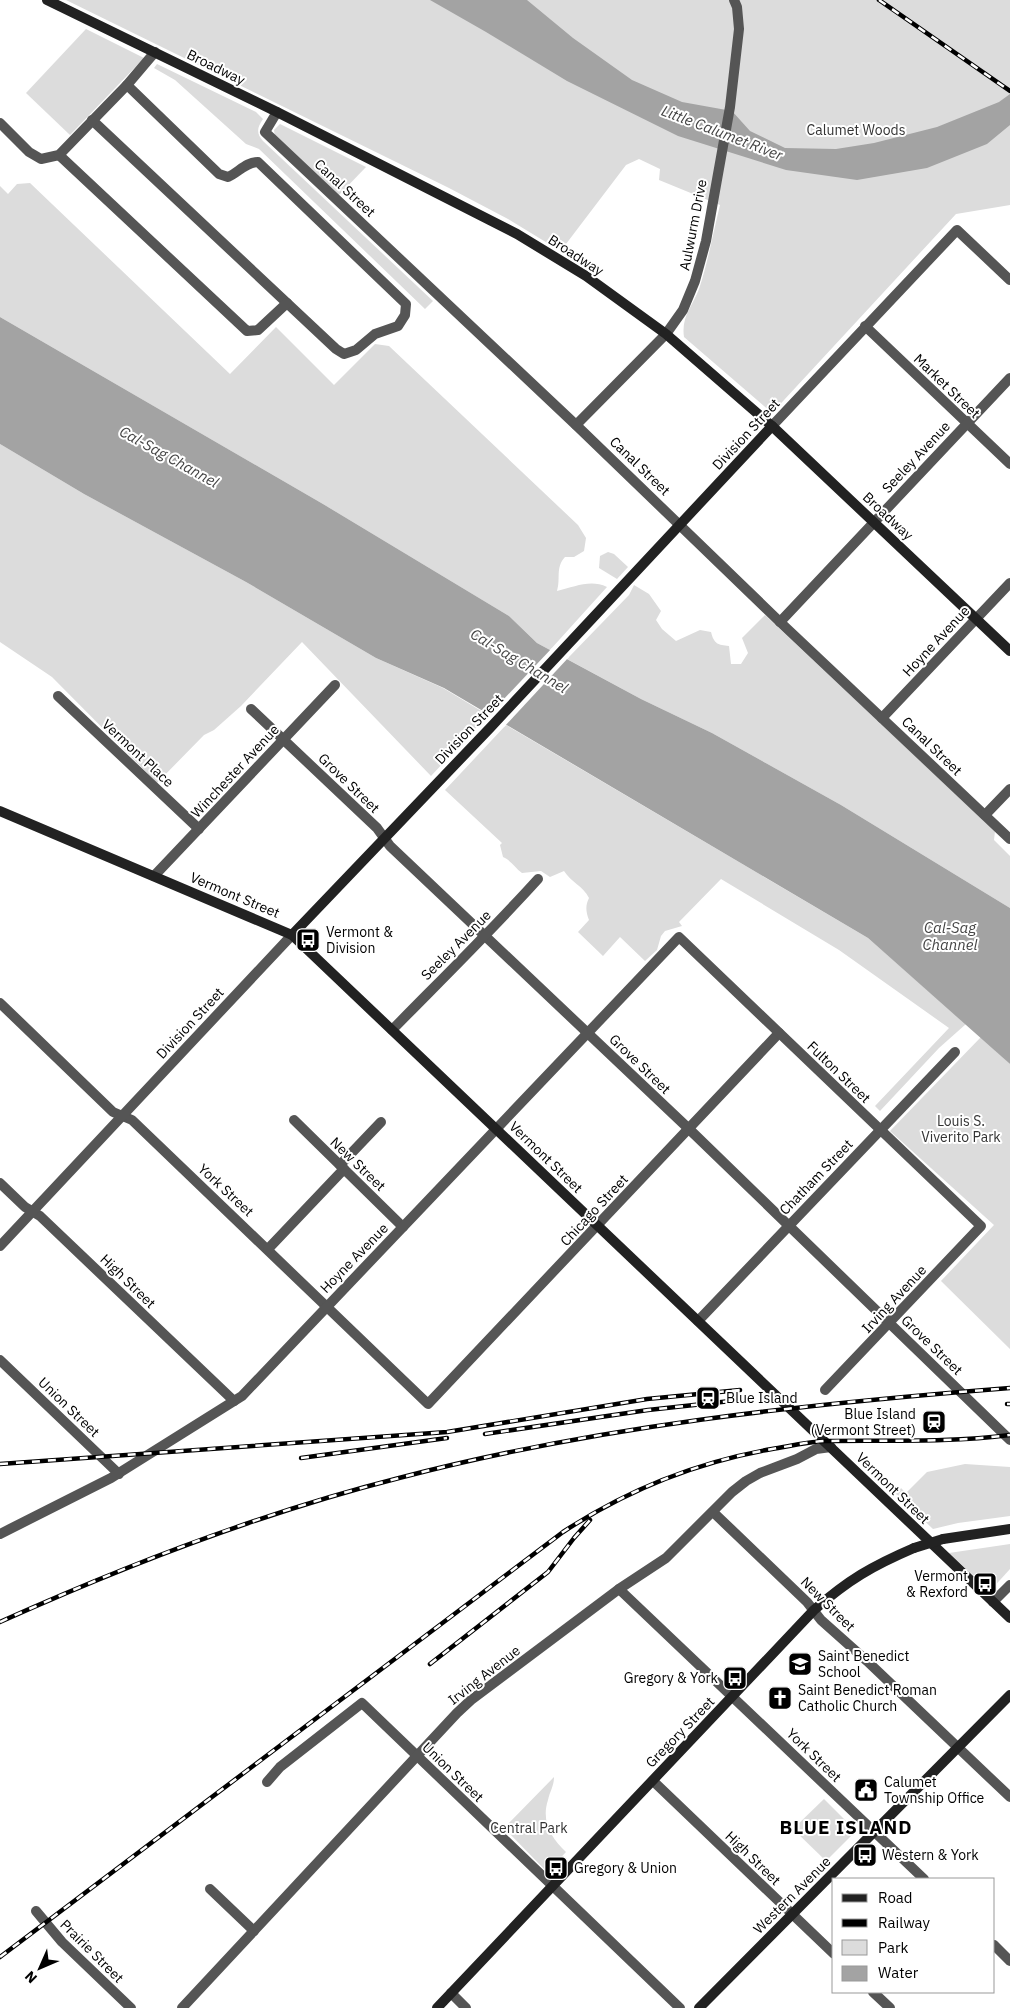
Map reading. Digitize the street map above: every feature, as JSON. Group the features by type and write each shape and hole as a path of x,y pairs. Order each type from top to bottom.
{"street":[{"name":"Broadway","path":"47,0 277,112 517,234 586,276 666,334 772,426 1010,651"},
{"name":"Aulwurm Drive","path":"576,424 666,334 689,297 701,263 730,107 739,29 737,7 734,0"},
{"path":"0,123 29,152 41,159 59,155 127,85 155,52"},
{"path":"92,120 336,349 344,354 356,350 374,334 398,326 405,315 406,304 258,162 249,162 236,173 228,176 219,174 127,85"},
{"name":"Canal Street","path":"277,112 265,132 576,424 780,622 1010,840"},
{"path":"59,155 247,331 258,330 286,303"},
{"name":"Division Street","path":"0,1246 957,230 1010,280"},
{"name":"Market Street","path":"865,326 1010,464"},
{"name":"Seeley Avenue","path":"780,622 1010,378"},
{"name":"Hoyne Avenue","path":"882,718 1010,583"},
{"name":"Winchester Avenue","path":"154,876 335,684"},
{"name":"Vermont Place","path":"58,696 199,829"},
{"name":"Grove Street","path":"252,709 377,828 390,846 689,1129 1010,1440"},
{"path":"985,816 1010,789"},
{"name":"Vermont Street","path":"0,811 292,935 1010,1618"},
{"name":"Seeley Avenue","path":"392,1030 485,936 538,879"},
{"name":"Hoyne Avenue","path":"0,1534 119,1474 242,1396 679,937"},
{"name":"Fulton Street","path":"679,937 981,1226"},
{"name":"York Street","path":"0,1003 113,1112 132,1120 268,1248 428,1404"},
{"name":"Chicago Street","path":"428,1404 780,1034"},
{"name":"Chatham Street","path":"698,1321 956,1052"},
{"name":"New Street","path":"294,1120 403,1227"},
{"path":"268,1248 382,1122"},
{"name":"High Street","path":"0,1183 32,1212 43,1219 234,1401"},
{"name":"Irving Avenue","path":"826,1390 981,1226"},
{"name":"Union Street","path":"0,1360 119,1474"},
{"name":"Irving Avenue","path":"182,2008 471,1700 619,1589 666,1558 732,1492 760,1472 797,1459 816,1449 831,1447"},
{"name":"New Street","path":"713,1512 814,1610 821,1620 834,1630 1010,1797"},
{"name":"Gregory Street","path":"437,2008 814,1610 852,1578 914,1548 943,1538 1010,1529"},
{"path":"993,1602 1010,1585"},
{"name":"York Street","path":"619,1589 923,1878"},
{"name":"Western Avenue","path":"699,2008 1010,1695"},
{"name":"Union Street","path":"267,1782 280,1767 362,1703 680,2008"},
{"name":"High Street","path":"653,1781 832,1952"},
{"path":"210,1888 254,1931"},
{"name":"Prairie Street","path":"36,1911 62,1942 131,2008"},
{"path":"995,1946 1010,1961"},
{"path":"451,1993 466,2008"},
{"path":"874,1993 890,2008"}],"green space":[{"name":"Calumet Woods","path":"66,0 1010,0 1010,205 956,214 772,413 684,337 684,324 699,289 720,205 659,180 660,169 639,159 626,165 566,244 549,244 508,219 449,188"},
{"path":"86,29 144,58 70,135 26,93"},
{"path":"157,64 256,112 263,119 258,130 263,141 433,301 425,309 259,149 246,144 175,80 154,68"},
{"path":"280,124 366,167 338,196 275,137 274,130"},
{"path":"30,183 230,374 276,327 334,385 375,344 389,346 578,525 586,538 584,551 574,557 565,557 562,561 559,569 557,591 588,584 607,587 550,650 537,643 509,616 323,504 0,317 0,186 8,194 17,184"},
{"path":"0,444 84,494 246,582 376,658 443,688 488,715 431,776 302,642 241,706 214,730 204,735 157,783 52,677 0,642"},
{"path":"608,552 614,554 628,567 617,579 599,568 600,556"},
{"path":"634,585 649,594 661,611 656,620 662,629 676,641 700,630 711,632 717,643 729,646 731,664 741,664 748,653 742,638 765,615 995,831 994,840 1010,856 1010,908 841,805 712,733 641,699 567,659 629,595"},
{"path":"506,725 868,938 966,1024 939,1048 880,1111 875,1106 949,1028 839,950 721,879 679,922 682,926 665,931 661,936 657,950 645,961 620,937 603,956 578,932 589,920 586,909 589,898 584,890 564,871 550,877 541,871 522,873 509,860 503,857 500,845 502,843 445,790"},
{"name":"Louis S. Viverito Park","path":"981,1037 1010,1064 1010,1349 941,1281 994,1225 890,1131"},
{"path":"965,1464 1010,1467 1010,1516 958,1523 933,1529 896,1494 901,1488 906,1493 927,1472"},
{"path":"1010,1544 1010,1569 990,1591 949,1553"},
{"name":"Central Park","path":"554,1777 546,1808 547,1822 552,1835 566,1852 547,1872 504,1828"},
{"path":"824,1799 856,1831 826,1861 793,1829"}],"water":[{"name":"Little Calumet River","path":"430,0 527,0 573,38 632,80 682,102 732,111 750,131 785,148 836,149 874,143 937,127 999,102 1010,94 1010,125 987,144 927,168 857,180 786,170 678,136 567,81"},
{"name":"Cal-Sag Channel","path":"0,317 323,504 509,616 537,643 641,699 712,733 841,805 1010,908 1010,1064 868,938 444,688 376,658 246,582 84,494 0,444"}],"pier":[{"path":"552,648 569,657 504,727 487,717"}],"railway":[{"path":"879,0 1010,91"},
{"path":"0,1622 97,1580 196,1541 348,1492 474,1460 550,1444 702,1420 779,1410 1010,1388"},
{"path":"0,1464 447,1432 647,1399 740,1390"},
{"path":"485,1434 648,1410 740,1400"},
{"path":"0,1957 563,1532 612,1503 690,1470 744,1455 798,1444 825,1441 918,1441 1010,1435"},
{"path":"301,1458 447,1438"},
{"path":"430,1664 548,1572 590,1520"}],"place":[{"name":"Vermont & Division","path":"308,940"},
{"name":"Blue Island","path":"708,1398"},
{"name":"Blue Island (Vermont Street)","path":"934,1422"},
{"name":"Vermont & Rexford","path":"985,1584"},
{"name":"Saint Benedict School","path":"800,1664"},
{"name":"Gregory & York","path":"735,1678"},
{"name":"Saint Benedict Roman Catholic Church","path":"780,1698"},
{"name":"Calumet Township Office","path":"866,1790"},
{"name":"Western & York","path":"865,1855"},
{"name":"Gregory & Union","path":"556,1868"}],"district":[{"name":"BLUE ISLAND","path":"846,1827"}]}
